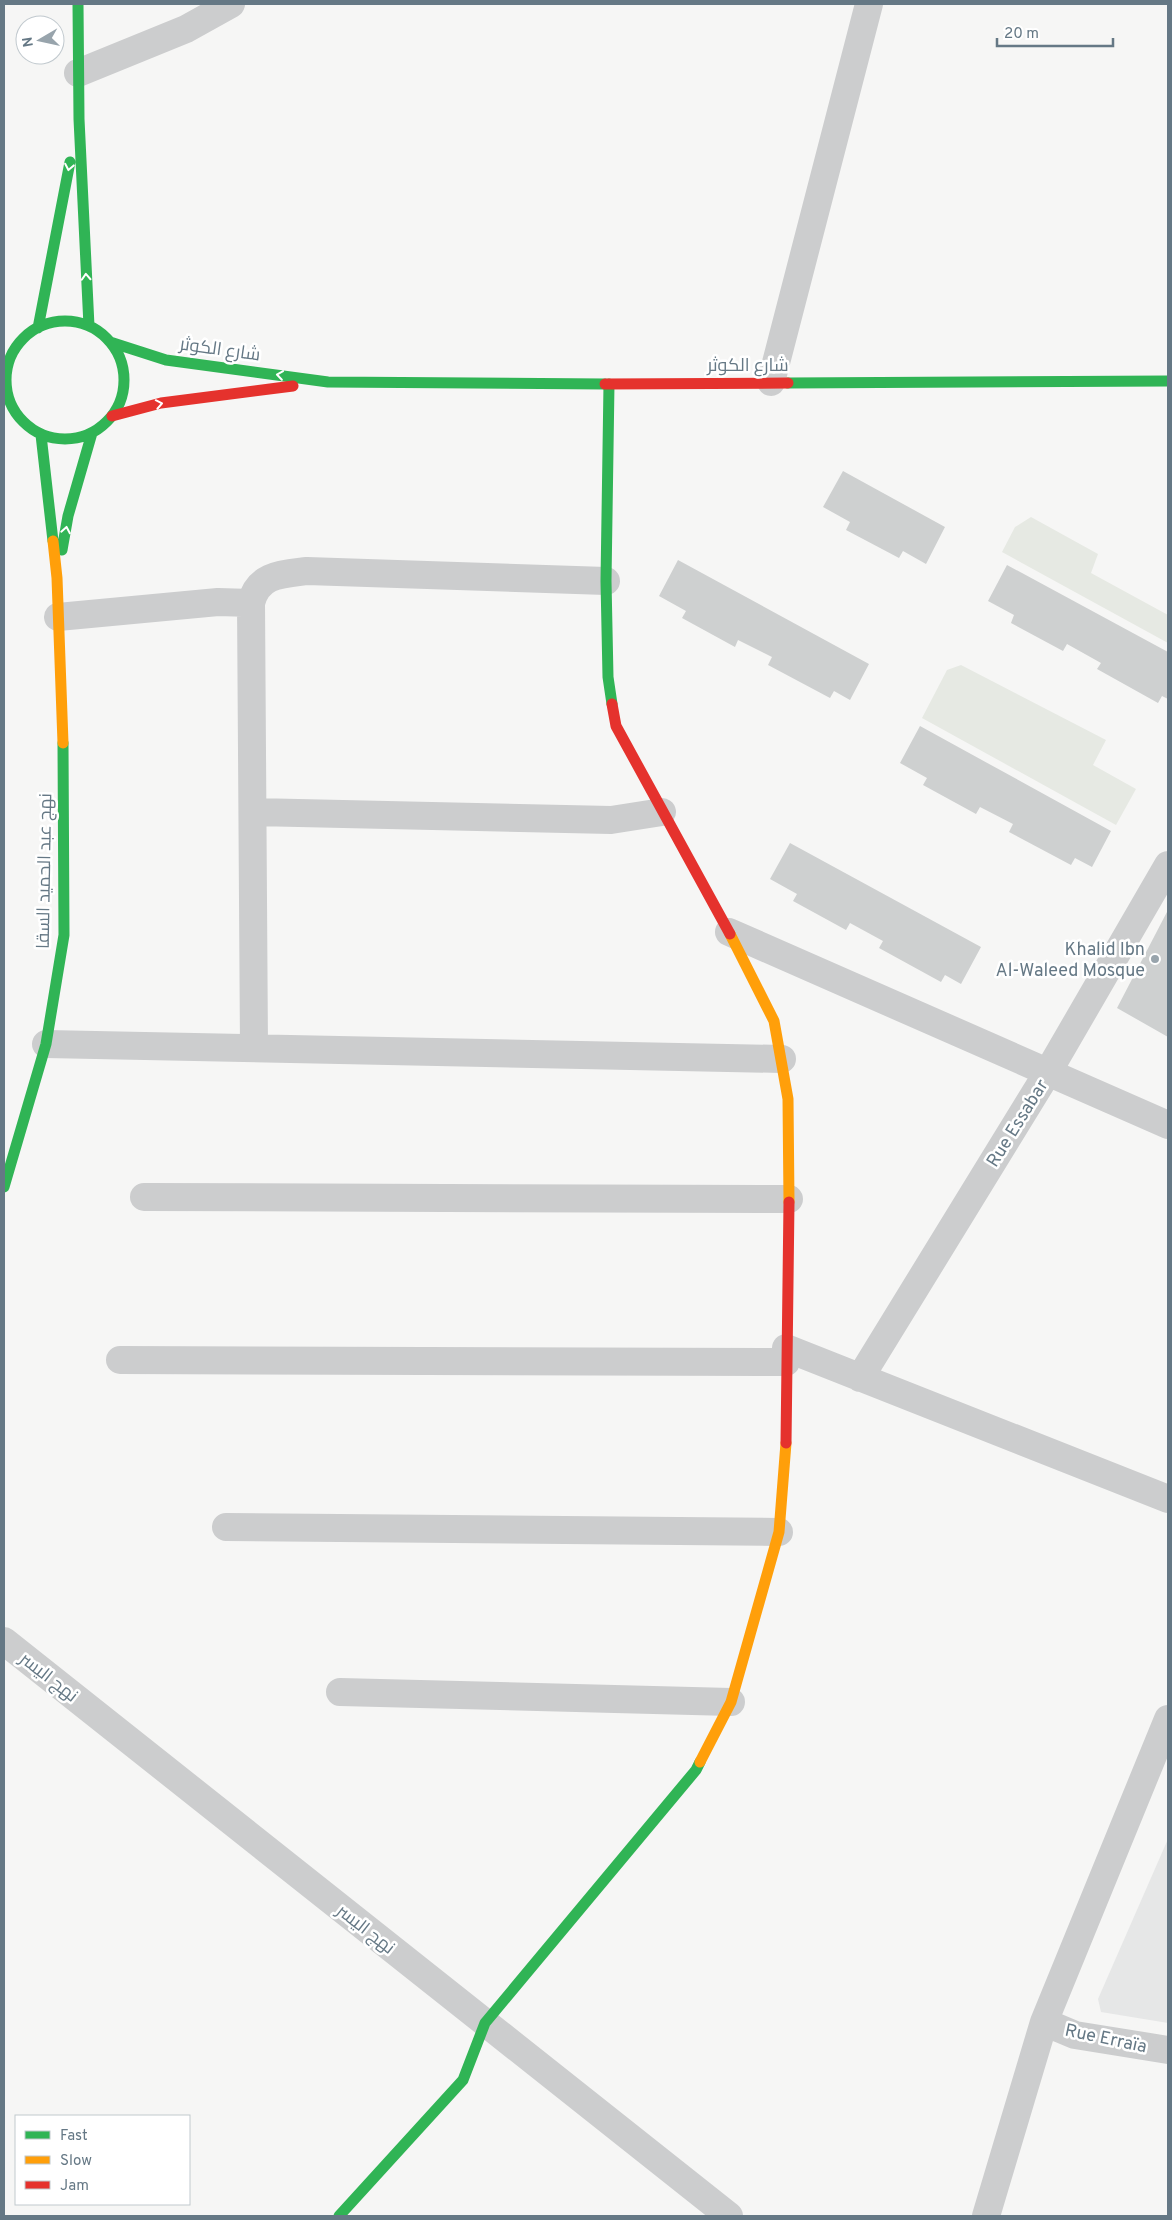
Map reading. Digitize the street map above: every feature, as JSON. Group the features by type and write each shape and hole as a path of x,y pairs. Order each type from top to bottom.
{"street":[{"path":"78,4 79,119 89,326"},
{"path":"78,74 186,29 231,4"},
{"path":"771,382 869,4"},
{"path":"38,328 79,119"},
{"path":"72,321 89,326 110,342 120,359 124,378 121,398 112,416 92,433 76,439 58,439 41,435 20,419 10,402 6,382 8,362 18,345 38,328 54,322 72,321"},
{"name":"شارع الكوثر","path":"110,342 166,360 328,382 609,384 1168,382"},
{"path":"4,348 18,345"},
{"name":"شارع الكوثر","path":"112,416 160,403 328,382"},
{"path":"339,2216 463,2080 485,2023 696,1770 732,1702 779,1532 786,1464 789,1199 788,1099 774,1021 729,932 616,726 608,677 606,581 609,384"},
{"path":"4,416 20,419"},
{"name":"نهج عبد الحميد السقا","path":"57,578 68,516 92,433"},
{"name":"نهج عبد الحميد السقا","path":"4,1187 46,1044 64,935 63,725 57,578 41,435"},
{"path":"254,1048 254,812 251,603 254,592 265,580 283,574 307,571 606,581"},
{"path":"58,617 218,602 251,603"},
{"path":"254,812 611,820 662,812"},
{"name":"Rue Essabar","path":"860,1378 1048,1072 1168,864"},
{"path":"729,932 1168,1125"},
{"path":"46,1044 782,1059"},
{"path":"144,1198 789,1199"},
{"path":"120,1360 786,1355 860,1378 1168,1499"},
{"path":"226,1527 779,1532"},
{"name":"نهج اليسر","path":"4,1641 729,2216"},
{"path":"340,1692 732,1702"},
{"path":"986,2216 1044,2022 1168,1720"},
{"name":"Rue Erraïa","path":"1044,2022 1075,2035 1168,2050"}],"shaded area":[{"path":"1031,517 1098,554 1091,573 1168,615 1168,643 1002,552 1015,527"},
{"path":"961,665 1106,740 1093,765 1136,789 1116,825 922,718 947,670"},
{"path":"1168,1839 1168,2023 1101,2012 1098,1999"}],"building":[{"path":"843,471 945,527 926,564 903,551 899,558 846,530 850,522 823,507"},
{"path":"678,560 869,664 850,700 834,691 830,698 768,665 772,657 738,640 735,647 682,618 686,611 659,596"},
{"path":"1007,565 1168,652 1168,699 1162,696 1158,703 1097,669 1101,663 1067,644 1063,651 1011,623 1014,615 988,601"},
{"path":"920,726 1111,831 1092,867 1075,858 1071,865 1009,832 1013,824 980,807 976,814 923,785 927,778 900,763"},
{"path":"790,843 981,947 961,984 945,975 941,982 879,948 883,941 850,923 846,930 793,901 797,894 770,879"},
{"name":"Khalid Ibn Al-Waleed Mosque","path":"1168,910 1168,1037 1117,1008"}],"traffic: fast":[{"path":"78,4 79,119 89,326"},
{"path":"38,328 70,162"},
{"path":"65,321 76,322 98,331 114,347 123,369 124,380 123,391 114,413 98,429 76,438 65,439 54,438 32,429 16,413 7,391 6,380 7,369 16,347 32,331 54,322 65,321"},
{"path":"110,342 166,360 328,382 605,384"},
{"path":"788,383 1168,381"},
{"path":"609,384 606,581 608,677 612,704"},
{"path":"62,550 68,516 92,433"},
{"path":"41,435 53,541"},
{"path":"4,1187 46,1044 64,935 63,743"},
{"path":"339,2216 463,2080 485,2023 696,1770 700,1762"}],"traffic: slow":[{"path":"53,541 57,578 63,743"},
{"path":"730,934 774,1021 788,1099 789,1202"},
{"path":"700,1762 731,1702 779,1532 786,1443"}],"traffic: jam":[{"path":"605,384 788,383"},
{"path":"112,416 161,403 293,386"},
{"path":"612,704 616,726 730,934"},
{"path":"786,1443 789,1202"}],"place":[{"name":"Khalid Ibn Al-Waleed Mosque","path":"1155,959"}]}
